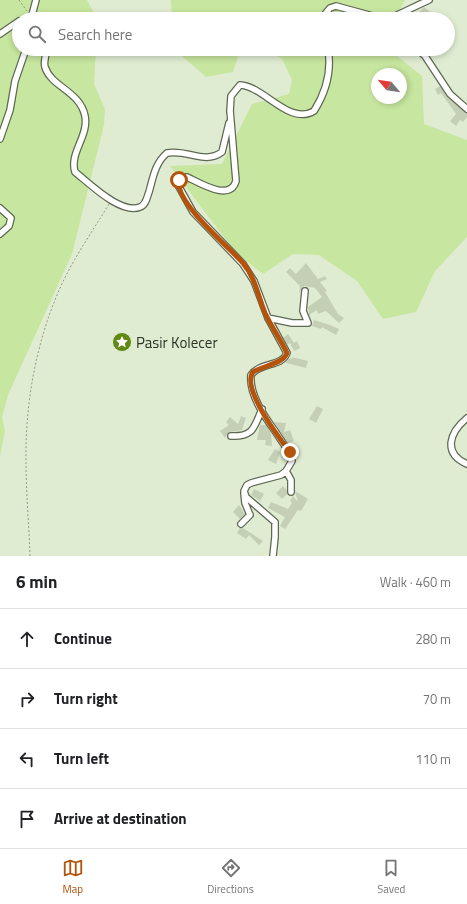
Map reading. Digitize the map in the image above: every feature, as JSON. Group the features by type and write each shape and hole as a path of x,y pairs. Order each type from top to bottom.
{"street":[{"path":"33,12 36,0"},
{"path":"407,12 429,0"},
{"path":"327,12 330,8 336,6 358,12"},
{"path":"0,34 12,26"},
{"path":"0,139 10,110 15,81 24,56"},
{"path":"46,56 45,67 52,77 78,99 85,116 86,126 73,165 75,172 111,200 128,208 140,207 145,202 154,171 167,153 187,153 212,158 222,152 230,110 231,96 240,85 248,86 287,111 305,114 314,111 329,80 329,56"},
{"path":"425,56 450,94 467,109"},
{"path":"230,110 236,181 234,187 230,190 218,190 187,177 182,177 178,185 193,212 221,243 243,264 254,281 268,318 287,353 286,358 282,361 264,365 251,374 250,382 253,393 290,452 292,461 286,471 275,477 247,485 244,491 245,503 250,515 241,524"},
{"path":"0,208 11,218 9,226 0,234"},
{"path":"268,318 292,323 308,323 303,311 305,291"},
{"path":"231,436 247,435 252,431 262,409"},
{"path":"467,418 457,428 452,437 451,444 452,451 460,461 467,464"},
{"path":"286,471 291,480 291,492"},
{"path":"244,491 246,497 275,522 273,556"}],"path":[{"path":"19,0 27,12"},
{"path":"30,556 26,462 27,427 32,383 40,342 60,288 111,200"}],"green space":[{"path":"0,0 87,0 93,12 12,12 12,56 96,56 94,84 105,109 104,125 72,254 8,395 2,417 5,431 0,456"},
{"path":"171,0 405,0 399,12 172,12"},
{"path":"182,56 238,56 233,72 206,77"},
{"path":"277,56 397,56 422,76 424,124 467,140 467,237 435,271 416,312 383,319 357,281 319,255 293,254 263,274 236,253 170,166 222,164 252,104 289,94 292,80 282,59"}],"building":[{"path":"424,7 430,12 419,12"},
{"path":"440,86 447,97 467,113 467,117 463,122 460,120 456,126 450,121 456,114 441,93 438,95 435,89"},
{"path":"306,263 318,279 325,276 327,279 320,282 327,291 325,292 338,314 344,318 339,323 326,311 318,314 317,310 309,315 308,307 322,297 315,288 304,286 299,293 300,286 286,272 290,268 296,274"},
{"path":"314,320 339,329 336,335 322,327 321,329 312,326"},
{"path":"288,334 294,343 297,341 300,348 294,351 290,343 287,344 283,338"},
{"path":"292,357 308,361 306,368 286,363 289,358 292,359"},
{"path":"317,406 323,409 316,423 309,419"},
{"path":"241,416 246,418 242,430 229,432 225,438 220,431 229,425 226,422 230,417 238,424"},
{"path":"274,422 286,423 284,432 290,430 294,441 288,443"},
{"path":"260,425 266,425 271,433 272,446 265,445 266,440 257,440"},
{"path":"275,449 280,452 276,464 268,460"},
{"path":"283,486 287,490 287,494 282,499 276,493"},
{"path":"254,489 264,494 260,501 251,495"},
{"path":"295,491 308,499 301,511 298,510 285,529 280,526 285,517 268,508 271,502 288,509 292,503 290,501 293,496 298,502"},
{"path":"239,505 245,514 240,519 233,512"},
{"path":"240,528 243,528 263,541 259,545 249,535 246,539 237,533"}],"place":[{"name":"Pasir Kolecer","path":"122,342"}],"route":[{"path":"179,180 178,185 181,193 193,212 221,243 243,264 254,281 268,318 287,353 286,358 282,361 264,365 253,372 251,374 250,382 253,393 262,409 274,430 290,452"}]}
